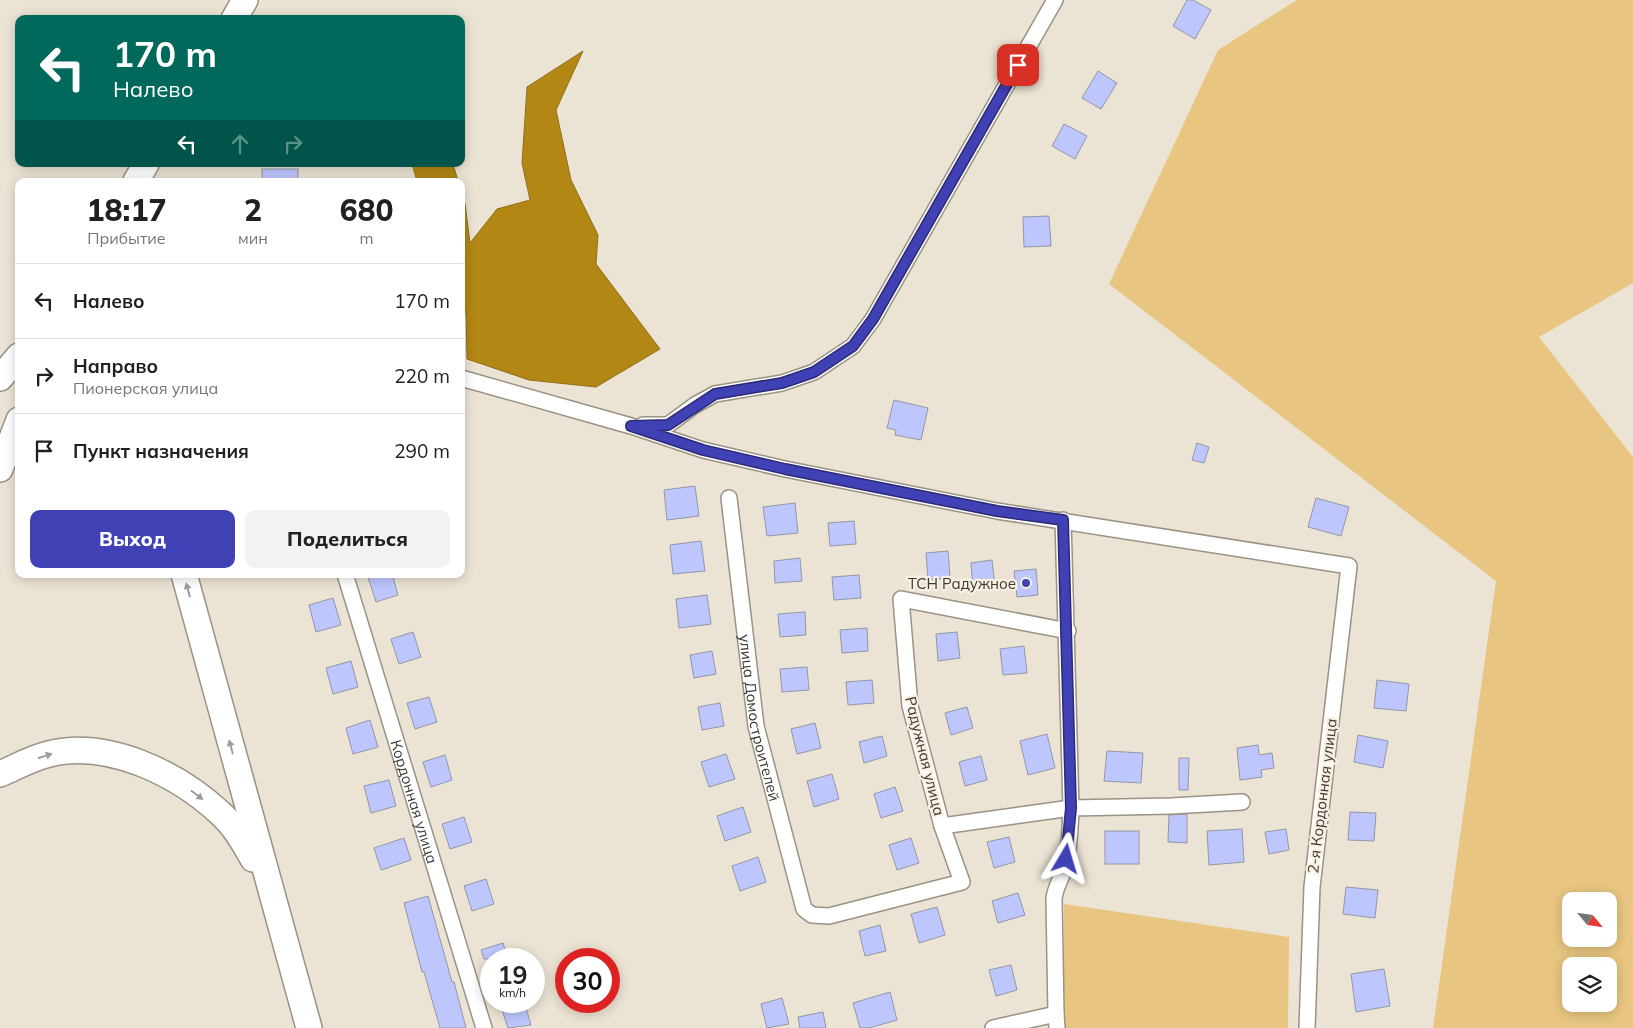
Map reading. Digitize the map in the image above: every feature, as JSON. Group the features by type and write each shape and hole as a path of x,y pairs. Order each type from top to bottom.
{"main road":[{"path":"236,15 245,0"},
{"path":"138,178 144,167"},
{"path":"0,378 15,361"},
{"path":"0,469 15,430"},
{"path":"185,578 271,895 310,1028"},
{"path":"0,774 50,754 73,751 103,754 128,760 159,772 189,788 221,814 253,858 271,895"}],"street":[{"path":"631,426 668,425 715,394 782,383 806,375 853,346 873,319 1055,0"},
{"path":"465,379 631,426 703,450 785,469 997,511 1063,520 1068,631 1071,808 1069,849 1064,869 1055,887 1054,899 1056,1021 993,1028"},
{"name":"улица Домостроителей","path":"729,498 756,726 804,909 812,915 829,916"},
{"name":"2-я Кордонная улица","path":"1063,520 1349,566 1312,887 1307,1028"},
{"name":"Кордонная улица","path":"345,578 484,1028"},
{"name":"Радужная улица","path":"829,916 962,882 942,826 910,706 901,599 1068,631"},
{"path":"942,826 1071,808 1171,806 1242,802"}],"shaded area":[{"path":"1297,0 1633,0 1633,283 1539,337 1633,457 1633,1028 1433,1028 1496,581 1109,284 1218,50"},
{"path":"583,51 556,110 571,180 598,235 596,264 660,349 596,387 529,380 467,359 465,204 470,243 497,209 530,200 522,163 527,87"},
{"path":"413,167 454,167 457,178 416,178"},
{"path":"1064,904 1289,937 1288,1028 1064,1028"}],"building":[{"path":"1187,0 1193,0 1211,10 1195,39 1173,26"},
{"path":"1098,71 1117,83 1101,109 1082,98"},
{"path":"1064,124 1087,136 1075,159 1052,146"},
{"path":"262,169 298,169 298,178 262,178"},
{"path":"1049,216 1051,246 1024,247 1023,217"},
{"path":"894,400 928,408 921,440 895,435 896,430 887,428"},
{"path":"1197,443 1209,447 1204,463 1192,460"},
{"path":"695,486 699,516 667,520 664,490"},
{"path":"1316,498 1349,507 1341,536 1308,527"},
{"path":"795,503 798,533 767,536 763,507"},
{"path":"854,521 856,544 830,546 828,523"},
{"path":"701,541 705,571 673,574 670,545"},
{"path":"948,551 950,578 928,580 926,553"},
{"path":"800,558 802,581 775,583 774,561"},
{"path":"992,560 995,587 973,589 971,563"},
{"name":"ТСН Радужное","path":"1036,569 1038,595 1017,597 1014,571"},
{"path":"859,575 861,598 834,600 832,577"},
{"path":"368,578 393,578 398,595 376,602"},
{"path":"707,595 711,624 679,628 676,599"},
{"path":"333,598 341,625 316,632 309,605"},
{"path":"805,612 806,635 780,637 778,614"},
{"path":"867,628 868,651 842,653 840,630"},
{"path":"413,632 421,657 399,664 391,639"},
{"path":"957,632 960,658 938,661 936,634"},
{"path":"1024,646 1027,673 1003,675 1000,649"},
{"path":"712,651 716,674 694,678 690,655"},
{"path":"351,661 358,687 333,694 326,668"},
{"path":"807,667 809,690 782,692 780,669"},
{"path":"872,680 874,703 848,705 846,682"},
{"path":"1377,680 1409,684 1406,711 1374,708"},
{"path":"429,697 437,722 415,729 407,703"},
{"path":"720,703 724,726 702,730 698,707"},
{"path":"967,707 973,728 951,735 945,713"},
{"path":"370,720 378,747 353,754 346,728"},
{"path":"815,723 821,748 797,754 791,729"},
{"path":"1047,734 1055,768 1028,775 1020,741"},
{"path":"1358,735 1388,741 1383,768 1354,762"},
{"path":"882,736 887,756 864,763 859,742"},
{"path":"1258,745 1259,755 1272,753 1274,768 1261,770 1262,777 1240,780 1237,748"},
{"path":"1107,751 1143,753 1141,783 1104,781"},
{"path":"726,754 735,779 709,787 701,762"},
{"path":"445,755 452,780 431,787 423,762"},
{"path":"981,756 987,780 965,786 959,762"},
{"path":"1179,758 1189,758 1188,790 1179,790"},
{"path":"832,774 839,799 814,807 807,781"},
{"path":"389,780 396,806 371,813 364,786"},
{"path":"895,787 903,811 881,818 874,794"},
{"path":"743,807 751,832 725,841 717,816"},
{"path":"1350,812 1376,813 1374,841 1348,840"},
{"path":"1187,814 1187,843 1168,842 1169,815"},
{"path":"464,817 472,842 450,849 442,824"},
{"path":"1242,829 1244,862 1209,865 1207,831"},
{"path":"1286,829 1289,850 1269,854 1265,832"},
{"path":"1105,831 1139,831 1139,864 1105,864"},
{"path":"1009,837 1015,862 994,868 987,842"},
{"path":"404,838 411,860 381,870 374,848"},
{"path":"911,838 919,863 897,870 889,845"},
{"path":"758,857 766,882 740,891 732,866"},
{"path":"486,879 494,904 472,911 464,886"},
{"path":"1346,887 1378,890 1375,918 1343,914"},
{"path":"1018,893 1025,915 998,923 992,901"},
{"path":"428,896 466,1028 440,1028 424,972 422,972 404,903"},
{"path":"937,907 945,935 919,943 911,914"},
{"path":"880,925 886,951 865,956 859,931"},
{"path":"503,943 505,948 487,948"},
{"path":"1011,965 1017,990 996,996 989,970"},
{"path":"1384,969 1390,1006 1356,1012 1351,974"},
{"path":"890,992 897,1020 869,1028 860,1028 853,1003"},
{"path":"782,998 789,1024 767,1028 761,1004"},
{"path":"823,1012 826,1028 800,1028 798,1017"},
{"path":"503,1013 528,1013 531,1025 508,1028"}],"place":[{"name":"ТСН Радужное","path":"1026,583"}],"route":[{"path":"1018,65 873,319 853,346 814,372 782,383 715,394 695,405 668,425 631,426 703,450 785,469 997,511 1063,520 1068,631 1071,808 1069,849 1066,859"}]}
